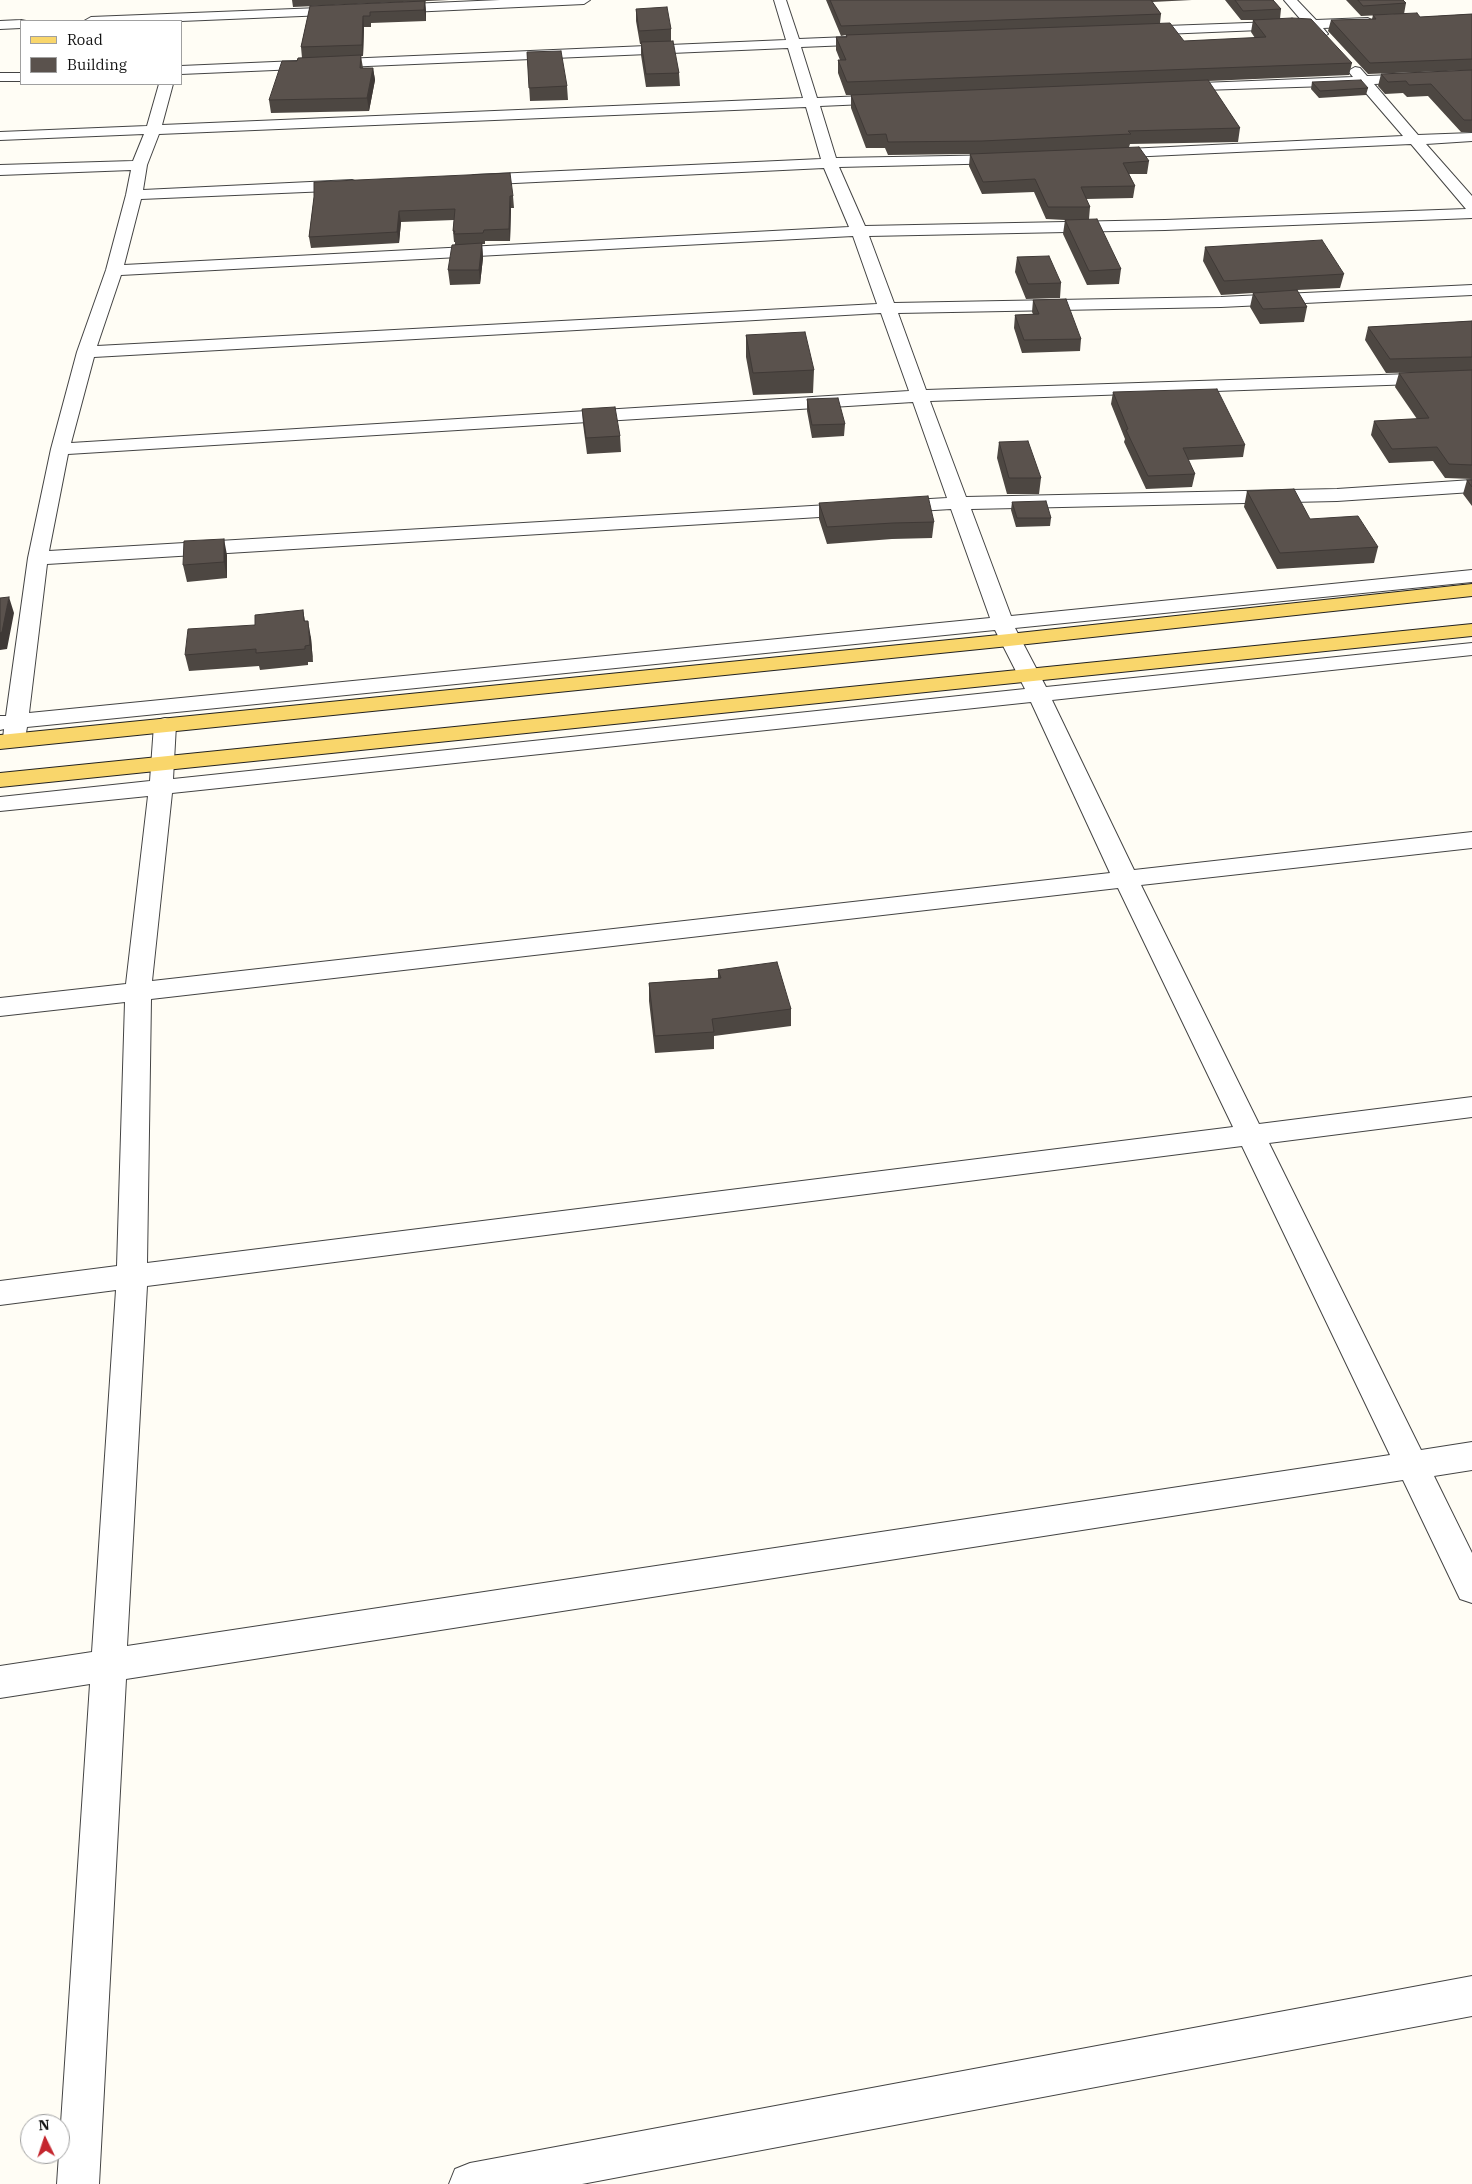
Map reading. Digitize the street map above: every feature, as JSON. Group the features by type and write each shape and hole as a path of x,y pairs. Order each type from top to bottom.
{"main road":[{"path":"8,732 164,725 1005,631 1472,590"},
{"path":"1034,685 1472,630"},
{"path":"0,780 162,775"}],"street":[{"path":"378,9 584,0"},
{"path":"780,0 830,163 859,231 888,308 1005,631 1034,685 1126,880 1472,1588"},
{"path":"1290,0 1332,46"},
{"path":"115,20 358,10"},
{"path":"1122,31 1378,21"},
{"path":"0,25 20,24"},
{"path":"182,70 883,40"},
{"path":"1345,60 1472,206"},
{"path":"1157,89 1472,76"},
{"path":"0,78 20,77"},
{"path":"166,85 153,130 140,165 114,270 86,352 60,449 38,558 8,732 1005,631 1472,576"},
{"path":"0,136 900,99"},
{"path":"1087,155 1472,137"},
{"path":"462,180 830,163 1020,158"},
{"path":"0,170 140,165"},
{"path":"134,195 363,185"},
{"path":"114,270 859,231 1165,225 1472,213"},
{"path":"86,352 888,308 1221,302 1472,290"},
{"path":"60,449 920,396 1472,377"},
{"path":"38,558 958,502 1337,495 1472,486"},
{"path":"0,804 162,775 1034,685 1472,649"},
{"path":"78,2184 132,1277 138,992 162,775 164,725"},
{"path":"0,1007 1472,840"},
{"path":"0,1294 1472,1107"},
{"path":"0,1682 1472,1456"},
{"path":"470,2184 1472,1996"}],"building":[{"path":"830,0 1151,0 1161,14 841,26"},
{"path":"1235,0 1273,0 1281,9 1243,11"},
{"path":"1358,0 1403,0 1406,3 1363,6"},
{"path":"425,1 424,10 370,12 370,16 363,16 362,45 301,47 310,6"},
{"path":"667,7 671,29 639,31 636,9"},
{"path":"1417,13 1420,17 1472,14 1472,59 1370,63 1331,20 1376,19 1373,15"},
{"path":"1311,19 1352,63 847,82 838,60 846,60 836,37 847,37 846,35 1170,23 1184,41 1266,37 1253,20"},
{"path":"673,41 679,73 646,74 641,42"},
{"path":"561,51 567,86 529,88 527,52"},
{"path":"361,55 360,68 373,68 367,98 269,100 282,61 297,61 298,58"},
{"path":"1472,70 1472,120 1464,120 1431,84 1409,85 1406,81 1388,82 1381,74"},
{"path":"1208,80 1240,128 1128,131 1131,134 982,141 888,142 886,134 867,135 851,95"},
{"path":"1361,80 1368,88 1320,91 1312,82"},
{"path":"1139,147 1149,161 1123,163 1135,186 1081,187 1090,207 1048,207 1035,179 983,182 970,154"},
{"path":"510,173 513,196 510,196 509,229 484,230 483,233 454,234 455,209 399,211 397,232 309,237 314,182"},
{"path":"1097,219 1121,269 1089,271 1065,220"},
{"path":"1322,240 1344,274 1224,281 1205,247"},
{"path":"482,243 479,270 448,270 452,245"},
{"path":"1049,256 1061,283 1028,284 1017,257"},
{"path":"1297,290 1307,307 1263,309 1253,293"},
{"path":"1066,299 1081,339 1024,340 1015,315 1039,314 1033,300"},
{"path":"1472,321 1472,357 1390,359 1368,327"},
{"path":"805,332 814,370 753,373 746,335"},
{"path":"1472,370 1472,465 1449,464 1437,447 1392,449 1374,421 1429,418 1399,373"},
{"path":"1217,389 1245,445 1183,448 1195,474 1148,476 1126,430 1128,429 1113,392"},
{"path":"838,398 845,424 812,425 807,399"},
{"path":"615,407 620,436 586,438 582,409"},
{"path":"1028,441 1041,478 1009,478 999,442"},
{"path":"1467,480 1472,480 1472,487"},
{"path":"1294,489 1310,519 1358,516 1378,547 1280,553 1247,491"},
{"path":"928,496 934,522 827,527 819,503"},
{"path":"1046,501 1051,518 1017,518 1012,502"},
{"path":"224,539 224,562 183,565 184,541"},
{"path":"9,597 2,632 0,633 0,598"},
{"path":"303,610 304,621 308,621 310,645 305,646 305,649 256,653 256,649 185,655 188,629 255,625 255,615"},
{"path":"777,962 791,1009 712,1019 714,1032 655,1036 649,983 721,978 718,970"}]}
